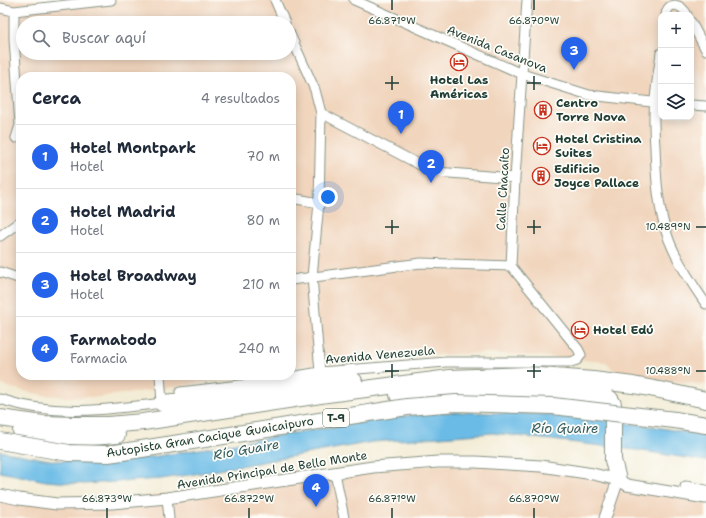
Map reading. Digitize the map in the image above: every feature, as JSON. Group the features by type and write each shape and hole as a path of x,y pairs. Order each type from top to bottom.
{"highway":[{"name":"Autopista Gran Cacique Guaicaipuro","path":"0,418 43,424 75,426 108,425 143,422 376,387 450,378 527,375 593,380 633,385 706,400"},
{"path":"162,404 208,399 278,387 359,380 376,387"},
{"path":"0,427 47,436 77,438 129,434 378,397 472,388 526,390 600,396 610,399 613,410 613,460 618,480"},
{"name":"Autopista Gran Cacique Guaicaipuro","path":"0,441 69,453 108,454 406,407 456,403 552,406 706,425"}],"street":[{"path":"0,5 2,0"},
{"path":"0,8 14,11 111,0"},
{"path":"275,0 282,16"},
{"name":"Avenida Casanova","path":"354,0 522,74 589,95 658,102"},
{"name":"Calle Chacaíto","path":"511,266 515,178 527,0"},
{"path":"667,12 670,7 678,5 685,12"},
{"path":"14,11 16,72"},
{"path":"694,28 706,50"},
{"path":"296,48 315,90 321,113 319,203 312,277 320,372"},
{"path":"658,102 654,127 660,208 664,226 685,272 706,304"},
{"path":"321,113 436,172 515,178"},
{"path":"296,199 319,203"},
{"path":"0,236 16,225"},
{"path":"296,279 421,263 511,266"},
{"name":"Avenida Venezuela","path":"296,376 320,372 446,362 571,362 577,360 581,355 578,349 511,266"},
{"path":"0,272 16,277"},
{"path":"0,399 57,410 87,410 162,404 160,380"},
{"name":"Avenida Venezuela","path":"180,392 272,380"},
{"name":"Avenida Principal de Bello Monte","path":"0,495 57,504 112,502 167,498 373,467 438,462 476,462 541,466 593,474 638,487 706,498"},
{"path":"335,473 344,518"},
{"name":"Avenida Principal de Bello Monte","path":"618,480 639,479 706,491"},
{"path":"605,518 618,480"},
{"path":"167,498 169,518"}],"shaded area":[{"path":"0,0 706,0 706,385 616,373 606,362 484,353 441,355 296,367 296,72 16,72 16,380 219,380 99,397 42,395 0,384"},
{"path":"513,464 706,498 706,518 0,518 0,497 88,504 370,467"}],"water":[{"name":"Río Guaire","path":"458,412 567,415 656,427 706,436 706,461 636,450 493,433 372,442 161,479 84,484 46,481 0,472 0,451 56,461 130,459 153,457 348,424 427,413"}],"place":[{"name":"Hotel Las Américas","path":"459,62"},
{"name":"Hotel Broadway","path":"574,70"},
{"name":"Centro Torre Nova","path":"543,110"},
{"name":"Hotel Montpark","path":"401,134"},
{"name":"Hotel Cristina Suites","path":"542,146"},
{"name":"Edificio Joyce Pallace","path":"541,176"},
{"name":"Hotel Madrid","path":"431,183"},
{"name":"Hotel Edú","path":"580,330"},
{"name":"Farmatodo","path":"316,507"}]}
